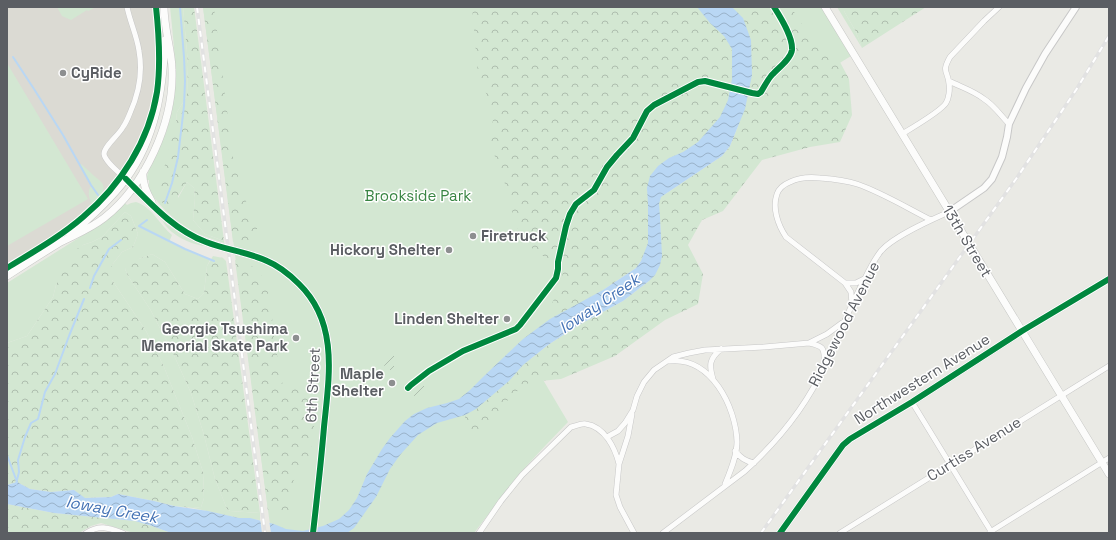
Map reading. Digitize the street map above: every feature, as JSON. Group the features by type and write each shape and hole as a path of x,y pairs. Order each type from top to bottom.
{"main road":[{"path":"7,276 60,242 87,229 105,217 133,187 143,172 162,132 169,104 172,83 172,71 164,7"},
{"name":"13th Street","path":"825,7 1109,474"},
{"path":"60,242 99,208 126,179 144,149 153,122 162,84 166,29"},
{"path":"143,172 143,182 145,188 148,196 156,208"},
{"name":"6th Street","path":"126,179 169,220 192,236 218,246 267,260 286,272 313,300 323,320 329,349 328,389 313,533"}],"street":[{"path":"126,179 108,162 104,155 107,146 118,136 124,126 135,100 140,81 141,66 139,50 127,7"},
{"path":"902,134 937,111 946,103 949,90 949,82 945,71 946,64 950,57 999,7"},
{"name":"Ridgewood Avenue","path":"663,533 724,485 745,471 778,438 792,420 824,367 864,279 881,251 892,242 949,212 984,188 992,179 1002,157 1009,124 1026,88 1045,54 1076,7"},
{"path":"949,82 968,89 984,99 994,107 1009,124"},
{"path":"852,304 851,292 845,283 792,243 780,228 775,206 778,192 787,183 802,178 811,177 840,180 857,184 880,194 932,220"},
{"path":"845,283 856,283 864,279"},
{"name":"Northwestern Avenue","path":"780,533 843,445 850,439 912,402 1022,331 1109,279"},
{"path":"809,343 827,334 844,322"},
{"path":"634,533 620,507 616,495 619,464 628,436 637,396 644,382 654,370 673,357 689,353 721,349 809,343 823,348 825,353 824,367"},
{"path":"713,380 710,368 711,360 721,349"},
{"path":"666,362 676,360 688,362 700,367 713,380 722,393 730,410 735,426 737,444 732,465 724,485"},
{"name":"Curtiss Avenue","path":"840,533 1109,366"},
{"path":"912,402 991,533 1109,458"},
{"path":"607,437 618,431 633,410"},
{"path":"479,533 522,475 571,427 586,423 600,431 607,437 616,454 619,464"},
{"path":"735,451 740,458 754,463"},
{"path":"86,533 97,528 104,527 124,533"}],"shaded area":[{"path":"7,7 164,7 166,29 164,65 151,123 131,171 72,233 7,275"}],"green space":[{"path":"57,7 96,7 88,11 87,10 71,20 62,16"},
{"path":"170,7 183,7 188,64 187,96 177,112 176,122 178,198 187,182 194,188 195,198 193,220 205,234 224,241 224,243 199,234 178,221 160,205 147,186 149,185 149,180 146,180 148,173 166,133 174,97 175,67"},
{"path":"183,7 194,7 224,241 205,234 193,220 195,198 194,188 187,182 172,206 166,208 160,199 161,180 176,122 177,112 187,96 188,64"},
{"name":"Brookside Park","path":"203,7 823,7 851,56 671,167 655,249 526,351 568,422 520,473 474,533 271,533"},
{"path":"203,7 214,7 233,158 243,194 257,228 257,239 248,244 233,242"},
{"path":"472,7 697,7 710,23 724,36 732,49 732,79 728,100 720,117 698,142 683,152 669,158 658,166 647,188 648,243 641,261 636,268 603,290 550,319 549,312 553,301 563,287 562,266 533,249 516,226 502,173 493,152 490,135 494,115 478,76"},
{"path":"732,7 791,7 809,35 831,51 840,62 849,79 852,115 840,142 810,147 762,160 723,211 702,220 688,245 703,274 698,304 665,320 615,356 561,379 530,382 512,395 482,431 470,431 465,423 465,415 476,409 487,400 509,381 523,365 548,345 577,326 623,301 649,281 661,247 659,204 661,197 722,156 730,146 745,109 752,75 751,40 734,8"},
{"path":"837,7 844,7 844,11 856,32 862,48"},
{"path":"844,7 926,7 862,48 856,32 844,11"},
{"path":"7,63 88,199 7,246"},
{"path":"81,164 102,183 103,186 103,192 92,204 89,195 91,186 79,165"},
{"path":"136,202 146,207 172,235 169,242 210,260 207,266 204,293 198,299 185,294 165,262 152,254 139,259 125,269 150,309 172,351 191,393 204,435 215,479 227,509 230,511 260,513 260,520 238,518 193,508 201,507 204,498 203,472 192,437 164,367 146,331 112,280 112,265 122,252 133,247 138,234 131,216 125,212 102,237 83,245 56,285 53,297 27,336 7,343 7,283 96,227 125,203 127,205"},
{"path":"125,212 131,216 138,234 133,247 122,252 112,265 112,280 146,331 164,367 192,437 203,472 204,498 201,507 193,508 174,506 118,494 111,497 84,498 74,490 51,492 30,489 17,482 7,485 7,343 27,336 53,297 56,285 72,252 83,245 102,237"},
{"path":"162,220 182,234 204,245 197,245 174,234"},
{"path":"152,254 165,262 185,294 198,299 204,293 207,266 213,256 223,258 226,261 260,513 230,511 227,509 215,479 204,435 191,393 172,351 150,309 125,269 128,263"},
{"path":"235,260 246,263 259,272 267,289 284,391 301,388 319,390 309,463 299,468 293,482 289,512 283,514 268,511"},
{"path":"394,351 394,372 384,366"},
{"path":"421,386 427,386 415,397 411,390"},
{"path":"7,504 54,513 135,521 171,533 134,533 101,523 91,526 79,533 7,533"}],"water":[{"name":"Ioway Creek","path":"697,7 732,7 743,18 751,40 752,75 745,109 730,146 722,156 661,197 659,204 662,256 660,265 655,275 623,301 577,326 548,345 523,365 509,381 476,409 465,415 437,423 418,435 390,469 376,497 354,528 347,533 171,533 135,521 54,513 7,504 7,485 17,482 30,489 51,492 74,490 85,498 111,497 118,494 239,518 250,518 274,524 286,529 303,531 323,526 339,519 349,510 357,498 367,474 382,449 405,421 414,414 427,408 459,399 523,339 550,319 603,290 636,268 641,261 648,243 647,188 650,176 658,166 669,158 683,152 698,142 720,117 728,100 732,79 732,49 724,36 710,23"}],"pier":[{"path":"729,85 751,91 751,94 728,88"},
{"path":"260,518 269,520 271,533 262,533"}],"waterway":[{"path":"165,203 172,183 178,157 184,106 185,81 180,7"},
{"path":"13,57 63,135 98,195"},
{"path":"147,220 139,226 185,249 214,261"},
{"path":"90,288 94,276 109,249 121,240"},
{"path":"16,484 19,472 18,460 25,437 31,423 38,419 45,392 55,374 84,299"},
{"path":"7,455 17,482"}],"railway":[{"path":"197,7 265,533"},
{"path":"761,533 1016,179 1076,90 1109,36"}],"cycle path":[{"path":"7,268 56,238 83,217 109,191 131,161 147,128 157,92 159,50 156,7"},
{"path":"408,388 429,371 463,351 516,329 520,325 556,278 566,226 570,214 576,204 594,190 607,167 633,138 647,111 654,105 698,82 705,81 752,93 758,94 761,92 771,76 789,57 792,50 789,34 774,7"},
{"path":"126,179 163,215 183,230 206,242 245,253 271,263 288,274 312,299 326,333 329,370 322,454 313,533"},
{"path":"780,533 843,445 850,439 912,402 1022,331 1109,279"}],"place":[{"name":"CyRide","path":"63,73"},
{"name":"Firetruck","path":"473,236"},
{"name":"Hickory Shelter","path":"449,250"},
{"name":"Linden Shelter","path":"507,319"},
{"name":"Georgie Tsushima Memorial Skate Park","path":"296,338"},
{"name":"Maple Shelter","path":"392,383"}]}
